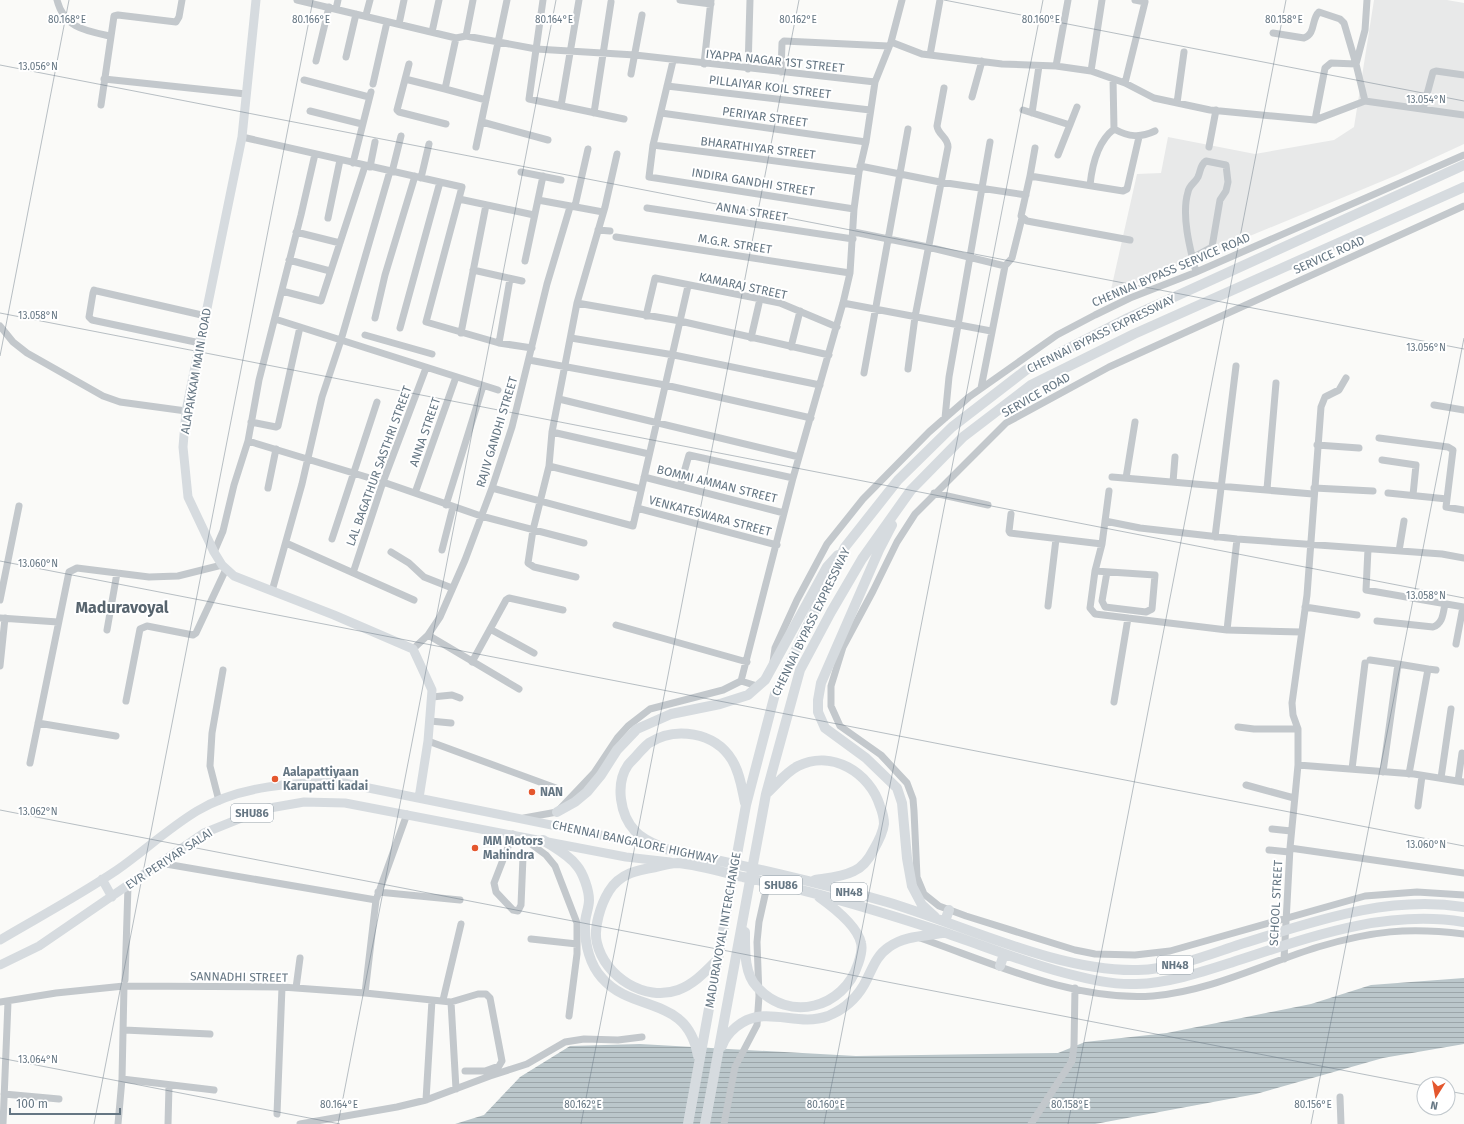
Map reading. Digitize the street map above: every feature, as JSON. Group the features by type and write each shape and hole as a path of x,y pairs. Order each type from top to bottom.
{"highway":[{"name":"CHENNAI BYPASS EXPRESSWAY","path":"763,737 775,694 845,547 898,480 952,427 1026,370 1128,318 1464,166"},
{"name":"CHENNAI BYPASS EXPRESSWAY","path":"780,741 800,670 831,612 862,559 911,490 963,437 1031,385 1134,334 1464,187"},
{"path":"911,490 879,550 821,683 818,700 818,712 825,728 866,758 896,788 902,803 907,858 912,886 922,905 941,920 949,910"},
{"path":"557,812 575,802 587,792 601,776 616,750 637,728 670,714 720,704 748,695 768,676 827,567 845,547"},
{"path":"666,849 649,842 634,831 621,809 621,788 627,766 647,744 659,738 693,733 712,740 726,751 733,760 746,805"},
{"name":"MADURAVOYAL INTERCHANGE","path":"688,1124 746,805 763,737"},
{"name":"MADURAVOYAL INTERCHANGE","path":"705,1124 766,794 780,741"},
{"path":"766,794 799,766 817,761 841,764 856,771 869,783 876,793 884,823 878,843 869,859 855,871 833,878 810,881"},
{"path":"543,840 566,855 578,866 589,899 584,927 593,965 602,978 615,990 666,1009 683,1022 695,1039 700,1064"},
{"name":"CHENNAI BANGALORE HIGHWAY","path":"666,849 810,881 941,920"},
{"path":"676,863 637,869 624,876 610,889 602,907 596,930 596,942 600,952 606,964 616,975 635,987 657,993 678,990 692,983 717,960"},
{"name":"CHENNAI BANGALORE HIGHWAY","path":"676,863 768,882 885,913"},
{"path":"746,902 745,947 748,968 756,987 769,997 784,1005 794,1008 806,1008 820,1004 837,995 849,985 856,973 861,955 861,943 843,916 816,894"},
{"name":"NH48","path":"941,920 1042,954 1077,963 1116,970 1154,969 1172,966 1285,931 1372,907 1426,903 1464,907"},
{"name":"NH48","path":"885,913 1004,954 1092,980 1114,984 1158,982 1193,974 1346,928 1381,921 1430,918 1464,922"},
{"path":"716,1063 724,1040 729,1033 743,1021 753,1016 766,1015 806,1020 817,1019 838,1012 859,992 874,964 888,947 904,939 944,933"},
{"path":"1000,966 1004,954"}],"main road":[{"name":"ALAPAKKAM MAIN ROAD","path":"256,0 242,137 186,411 183,447 188,498 214,552 224,567 234,576 334,615 413,649"},
{"path":"413,649 432,690 428,741 419,798"},
{"name":"EVR PERIYAR SALAI","path":"0,940 102,879 198,810 230,796 263,788 304,782 344,783 521,818"},
{"name":"EVR PERIYAR SALAI","path":"0,966 39,946 204,833 264,808 304,802 345,803 543,840"},
{"name":"CHENNAI BANGALORE HIGHWAY","path":"521,818 666,849"},
{"name":"CHENNAI BANGALORE HIGHWAY","path":"543,840 626,857 676,863"},
{"path":"102,879 112,897"}],"street":[{"path":"57,0 65,17 71,24 79,28 110,36"},
{"path":"101,105 112,19 116,15 176,22 179,18 182,0"},
{"path":"297,0 366,15 387,22 456,38 466,36 473,0"},
{"path":"316,61 333,8 338,0"},
{"path":"366,15 370,0"},
{"path":"399,24 404,0"},
{"path":"432,32 439,0"},
{"path":"476,147 507,0"},
{"path":"543,0 529,99 624,119"},
{"path":"561,106 579,0"},
{"path":"680,0 711,2 704,64"},
{"path":"748,69 750,0"},
{"path":"741,681 793,478 844,303 850,273 854,209 866,142 874,82 890,44 902,0"},
{"path":"930,55 940,0"},
{"path":"1056,66 1068,0"},
{"path":"1091,71 1102,0"},
{"path":"1125,82 1144,2 1135,0"},
{"path":"1356,64 1365,30 1367,0"},
{"path":"594,113 611,2"},
{"path":"1273,33 1300,38 1308,37 1317,13 1322,12 1340,19 1344,23 1365,101"},
{"path":"346,56 356,14"},
{"path":"631,74 642,15"},
{"path":"373,84 387,22"},
{"name":"IYAPPA NAGAR 1ST STREET","path":"466,36 536,49 635,55 673,61 874,82"},
{"path":"445,89 456,38"},
{"path":"781,72 782,43 784,41 890,44 922,54 982,61 1056,66 1091,71 1125,82 1154,98 1216,110 1315,120 1365,101 1464,115"},
{"path":"1177,103 1184,52"},
{"path":"653,145 673,61"},
{"path":"972,97 982,61"},
{"path":"1315,120 1325,68 1331,63 1356,64"},
{"path":"409,64 397,110 399,112 446,124"},
{"path":"1032,113 1039,66"},
{"path":"1423,109 1433,72 1436,71 1464,75"},
{"path":"104,78 246,94"},
{"path":"405,79 486,100"},
{"path":"1090,185 1096,156 1106,138 1114,129 1113,79"},
{"path":"304,80 370,94 353,163"},
{"name":"PILLAIYAR KOIL STREET","path":"667,86 870,110"},
{"path":"908,369 915,317 948,147 946,139 939,132 937,126 944,88"},
{"path":"1058,155 1077,107"},
{"path":"1023,110 1070,125"},
{"path":"1209,147 1216,110"},
{"path":"310,111 362,124"},
{"name":"PERIYAR STREET","path":"661,114 866,142"},
{"path":"482,122 548,140"},
{"path":"864,373 908,129"},
{"path":"1114,129 1125,135 1139,137 1155,131"},
{"path":"272,591 286,543 322,398 341,340 401,136"},
{"path":"242,137 367,167 462,187 426,322 499,343 532,348"},
{"path":"1030,176 1123,191 1127,189 1139,137"},
{"path":"282,291 321,301 375,142"},
{"path":"945,418 949,377 971,258 981,189 990,142"},
{"path":"375,318 385,275 429,144"},
{"name":"BHARATHIYAR STREET","path":"653,145 900,174 981,189 1026,195"},
{"name":"INDIRA GANDHI STREET","path":"653,145 649,177 854,209"},
{"path":"981,388 991,330 1006,266 1014,252 1035,148"},
{"name":"RAJIV GANDHI STREET","path":"413,649 428,635 440,616 492,488 512,427 547,284 572,206 588,149"},
{"path":"214,552 223,531 234,485 248,441 259,380 315,154"},
{"path":"576,577 529,565 528,563 533,530 549,466 552,432 577,303 603,212 617,154"},
{"name":"CHENNAI BYPASS SERVICE ROAD","path":"772,668 775,648 797,600 828,544 863,499 945,418 981,388 1057,335 1088,318 1130,298 1196,272 1464,155"},
{"path":"328,218 340,160"},
{"path":"1192,258 1212,247 1220,200 1226,191 1228,182 1226,165 1223,163 1206,161 1202,163 1198,178 1188,192 1186,223 1192,258 1196,272"},
{"path":"521,172 561,180"},
{"path":"526,261 543,176"},
{"path":"400,328 440,182"},
{"path":"459,199 534,216"},
{"path":"538,200 603,212"},
{"path":"461,333 486,205"},
{"name":"SERVICE ROAD","path":"949,910 930,900 920,887 916,864 914,811 912,799 906,783 881,755 840,726 831,706 831,686 843,647 874,591 897,542 915,514 934,493 1006,424 1109,367 1464,206"},
{"name":"ANNA STREET","path":"647,208 888,239 1006,266"},
{"path":"1022,218 1027,221 1130,240"},
{"path":"598,230 610,231"},
{"path":"296,232 340,243"},
{"name":"M.G.R. STREET","path":"616,237 850,273"},
{"path":"289,260 330,272"},
{"path":"473,270 522,281"},
{"name":"KAMARAJ STREET","path":"646,316 655,278 780,304 837,326"},
{"path":"499,343 510,279"},
{"path":"492,488 633,526 649,454 658,423 665,385 674,355 688,286"},
{"path":"200,343 92,320 89,317 93,293 94,290 206,316"},
{"path":"751,338 760,300"},
{"path":"577,303 680,321 829,355"},
{"path":"844,303 991,330"},
{"path":"791,347 800,311"},
{"path":"274,319 498,390"},
{"path":"0,326 13,342 27,353 103,396 120,402 186,411"},
{"path":"251,422 276,428 278,426 300,327"},
{"path":"365,335 432,354"},
{"path":"571,338 674,355 820,385"},
{"path":"393,357 397,344"},
{"path":"529,360 665,385 811,418"},
{"path":"1215,536 1236,366"},
{"name":"LAL BAGATHUR SASTHRI STREET","path":"353,573 383,482 426,368"},
{"name":"ANNA STREET","path":"415,494 456,377"},
{"name":"SCHOOL STREET","path":"1284,959 1291,831 1298,765 1298,729 1292,710 1305,607 1321,403 1325,397 1339,390 1346,378"},
{"path":"1267,489 1276,383"},
{"path":"442,550 450,506 483,386"},
{"path":"558,399 799,457"},
{"path":"332,539 377,402"},
{"path":"1434,405 1464,410"},
{"path":"1126,478 1135,422"},
{"path":"552,432 649,454"},
{"path":"1379,438 1448,447 1453,450 1446,507 1464,510"},
{"path":"248,441 383,482 481,516 584,543"},
{"path":"1317,445 1359,448"},
{"path":"268,488 276,449"},
{"path":"680,486 689,455 793,478"},
{"path":"1173,482 1175,457"},
{"path":"1382,460 1416,465 1413,495"},
{"path":"549,466 641,489"},
{"name":"BOMMI AMMAN STREET","path":"644,477 784,513"},
{"path":"1112,477 1267,489 1373,491"},
{"path":"1109,491 1102,544 1095,571 1090,608 1095,614 1227,630 1301,632"},
{"path":"934,493 988,505"},
{"path":"1388,493 1447,499"},
{"path":"0,600 19,506"},
{"name":"VENKATESWARA STREET","path":"637,508 777,545"},
{"path":"1011,514 1009,532 1102,544"},
{"path":"1399,551 1404,521"},
{"path":"1105,522 1140,528 1237,539 1310,543 1442,554 1464,558"},
{"path":"1048,606 1056,539"},
{"path":"1227,630 1237,539"},
{"path":"286,543 414,600"},
{"path":"1368,549 1366,590 1464,607 1456,644"},
{"path":"391,552 409,563 424,577 452,588"},
{"path":"0,561 8,563"},
{"path":"30,763 69,572 73,569 149,577 178,576 224,567"},
{"path":"126,701 140,629 147,626 193,635 196,633 224,567"},
{"path":"1095,571 1155,575 1152,609 1150,612 1105,607 1102,601 1107,572"},
{"path":"107,630 117,573"},
{"path":"472,662 504,602 510,598 563,610"},
{"path":"1377,621 1427,628 1439,626 1445,604"},
{"path":"1305,607 1357,614"},
{"path":"0,666 2,618 58,622"},
{"path":"1114,702 1128,618"},
{"path":"616,625 747,662"},
{"path":"490,629 534,653"},
{"path":"428,635 519,689"},
{"path":"1352,769 1367,661 1432,669 1409,774"},
{"path":"1383,772 1398,664"},
{"path":"219,801 210,766 212,733 223,670"},
{"path":"521,818 557,812 594,773 618,737 640,716 650,709 723,690 741,681 757,686"},
{"path":"432,697 452,695 460,698"},
{"path":"1441,778 1451,709"},
{"path":"430,721 450,723"},
{"path":"38,723 116,736"},
{"path":"1238,726 1298,729"},
{"path":"428,741 556,788"},
{"path":"1298,765 1409,774 1461,781 1462,753"},
{"path":"1418,806 1422,776"},
{"path":"1246,785 1294,798"},
{"path":"365,993 376,900 407,814"},
{"path":"1272,829 1291,831"},
{"path":"523,857 521,905 518,911 513,910 496,892 494,883 517,835 546,855 556,866 577,923 577,944 569,1016"},
{"path":"1269,850 1290,850 1464,873"},
{"path":"160,863 376,900"},
{"path":"724,1124 735,1067 756,1025 759,996 757,942 759,922 768,882"},
{"path":"118,1124 122,1079 128,886"},
{"path":"378,892 460,900"},
{"path":"949,910 1063,947 1095,954 1116,955 1170,951 1348,900 1381,894 1417,892 1464,895"},
{"path":"456,1089 447,1001 461,924"},
{"path":"916,937 1000,966 1074,988 1106,994 1131,996 1175,993 1214,983 1346,939 1386,931 1420,930 1464,934"},
{"path":"532,939 577,944"},
{"path":"296,988 300,958"},
{"name":"SANNADHI STREET","path":"4,1002 125,983 296,988 447,1001 478,994 486,994 490,998 502,1061 499,1066 485,1071 465,1071"},
{"path":"277,1114 282,988"},
{"path":"1031,1124 1072,1061 1074,1046 1074,988"},
{"path":"426,1100 432,1000"},
{"path":"3,1124 4,1002"},
{"path":"124,1030 210,1034"},
{"path":"300,1124 397,1107 426,1100 528,1064 565,1042 584,1039 618,1040 642,1037"},
{"path":"122,1079 169,1086 214,1090"},
{"path":"168,1124 169,1086"},
{"path":"4,1094 59,1098"},
{"path":"1340,1096 1341,1124"}],"shaded area":[{"path":"1374,0 1447,0 1464,3 1464,144 1397,175 1110,294 1137,174 1161,173 1168,137 1255,154 1334,140 1354,127"},
{"path":"1464,978 1464,1044 1383,1058 1256,1094 1095,1124 455,1124 484,1115 520,1077 570,1046 640,1044 856,1056 1058,1053 1085,1042 1167,1033 1311,1004 1371,985"}],"place":[{"name":"Aalapattiyaan Karupatti kadai","path":"275,779"},
{"name":"NAN","path":"532,792"},
{"name":"MM Motors Mahindra","path":"475,848"}],"district":[{"name":"Maduravoyal","path":"122,607"}]}
